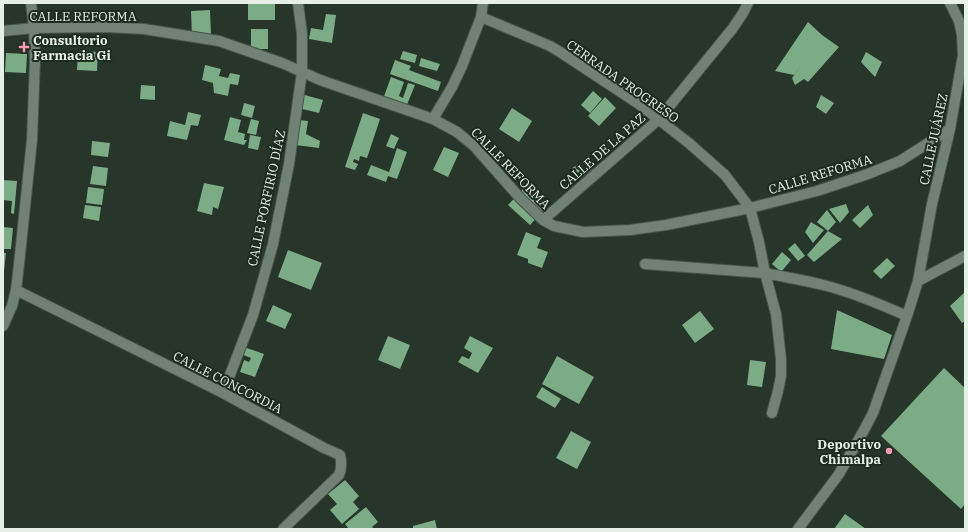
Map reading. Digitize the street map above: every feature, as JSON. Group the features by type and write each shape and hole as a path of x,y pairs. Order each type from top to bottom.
{"street":[{"path":"3,326 12,306 16,290 32,140 35,60 34,28 31,3"},
{"name":"CALLE PORFIRIO DÍAZ","path":"223,393 252,315 273,244 289,164 302,72 302,34 298,3"},
{"path":"433,119 452,87 462,66 481,17 483,3"},
{"name":"CALLE DE LA PAZ","path":"543,220 659,119 733,28 743,14 748,3"},
{"name":"CALLE JUÁREZ","path":"798,529 839,474 864,430 872,413 918,281 932,204 950,129 963,55 962,35 959,21 950,3"},
{"name":"CERRADA PROGRESO","path":"481,17 550,46 639,104 690,144 725,175 750,208 776,314 781,359 781,376 772,413"},
{"name":"CALLE REFORMA","path":"3,31 34,28 119,27 144,29 219,41 282,63 320,80 433,119 457,132 474,146 543,220 554,226 583,232 630,230 666,225 750,208 817,191 879,170 900,161 950,129"},
{"path":"918,281 965,256"},
{"path":"645,264 765,273 823,285 884,306 907,316"},
{"name":"CALLE CONCORDIA","path":"16,290 223,393 324,448 340,455 342,464 339,476 283,529"}],"building":[{"path":"248,3 275,3 275,20 248,20"},
{"path":"210,10 211,35 192,36 191,11"},
{"path":"326,14 336,15 332,43 309,39 311,28 323,30"},
{"path":"808,22 822,35 839,47 808,82 804,79 795,85 792,78 803,63 794,75 775,71"},
{"path":"251,29 268,29 268,49 251,49"},
{"path":"78,51 98,52 97,71 77,70"},
{"path":"403,51 417,55 415,63 400,59"},
{"path":"866,52 882,62 875,77 861,62"},
{"path":"6,53 27,54 26,73 5,72"},
{"path":"421,58 440,64 437,71 419,66"},
{"path":"395,60 411,66 409,70 441,82 438,91 390,74"},
{"path":"205,65 221,69 219,76 228,78 230,73 240,75 238,85 230,84 228,96 214,93 213,83 202,80"},
{"path":"391,77 404,82 399,96 403,98 408,83 415,85 406,107 383,99"},
{"path":"141,85 155,86 155,100 140,99"},
{"path":"593,91 602,99 590,113 581,105"},
{"path":"301,94 323,100 319,113 298,108"},
{"path":"821,95 834,103 826,114 816,107"},
{"path":"605,97 616,108 599,126 588,116"},
{"path":"244,103 255,106 252,118 241,115"},
{"path":"512,108 532,121 519,142 499,129"},
{"path":"188,112 201,115 198,126 191,125 187,140 167,136 170,121 185,125"},
{"path":"363,113 380,119 367,158 360,156 359,161 354,159 353,162 358,164 355,170 345,167"},
{"path":"230,117 241,120 238,132 245,134 244,140 247,140 244,145 224,140"},
{"path":"251,119 259,121 256,135 247,133"},
{"path":"291,119 308,121 306,134 320,141 319,148 288,144"},
{"path":"391,134 399,138 394,149 386,146"},
{"path":"250,135 261,137 258,150 248,148"},
{"path":"92,141 110,143 108,157 91,155"},
{"path":"444,147 459,153 448,177 433,170"},
{"path":"397,148 407,152 397,179 388,176 386,182 367,175 371,165 389,172"},
{"path":"579,164 583,169 589,164 593,169 580,179 572,168"},
{"path":"93,166 108,168 106,186 90,184"},
{"path":"3,180 17,181 14,214 11,213 12,201 3,200"},
{"path":"204,183 224,187 218,209 213,207 212,215 197,211"},
{"path":"88,187 104,189 102,205 86,203"},
{"path":"525,187 547,207 530,225 508,205"},
{"path":"846,204 849,212 840,223 829,209"},
{"path":"85,205 101,207 99,221 83,218"},
{"path":"868,205 873,215 860,228 852,220"},
{"path":"827,210 836,222 828,231 817,222"},
{"path":"811,222 824,230 813,243 805,232"},
{"path":"3,227 13,228 11,249 3,249"},
{"path":"828,231 842,239 814,262 807,255"},
{"path":"526,232 541,238 537,248 548,252 542,268 528,263 528,259 517,255"},
{"path":"795,243 805,256 798,261 788,249"},
{"path":"288,250 322,263 311,290 278,277"},
{"path":"782,252 791,260 781,272 772,264"},
{"path":"3,253 6,253 4,271 3,271"},
{"path":"887,258 895,266 881,279 873,271"},
{"path":"965,292 965,321 962,323 950,306"},
{"path":"273,305 292,314 285,329 266,321"},
{"path":"837,310 892,335 884,359 831,349"},
{"path":"700,311 714,329 695,343 682,325"},
{"path":"388,336 410,345 400,369 378,360"},
{"path":"470,336 493,348 478,373 458,362 462,356 469,359 472,353 464,348"},
{"path":"244,347 264,354 255,377 240,372 244,360 249,362 251,358 241,354"},
{"path":"557,356 594,377 579,404 542,384"},
{"path":"750,360 766,362 762,387 747,385"},
{"path":"944,368 965,388 965,504 961,509 881,436"},
{"path":"542,387 561,399 555,408 536,397"},
{"path":"571,431 591,442 577,469 556,458"},
{"path":"345,480 359,496 353,502 359,509 342,524 330,510 337,504 328,494"},
{"path":"366,507 378,522 372,527 374,529 349,529 345,524"},
{"path":"845,514 866,529 834,529"},
{"path":"435,520 437,529 413,529 413,526"}],"place":[{"name":"Consultorio Farmacia Gi","path":"24,47"},
{"name":"Deportivo Chimalpa","path":"889,451"}]}
